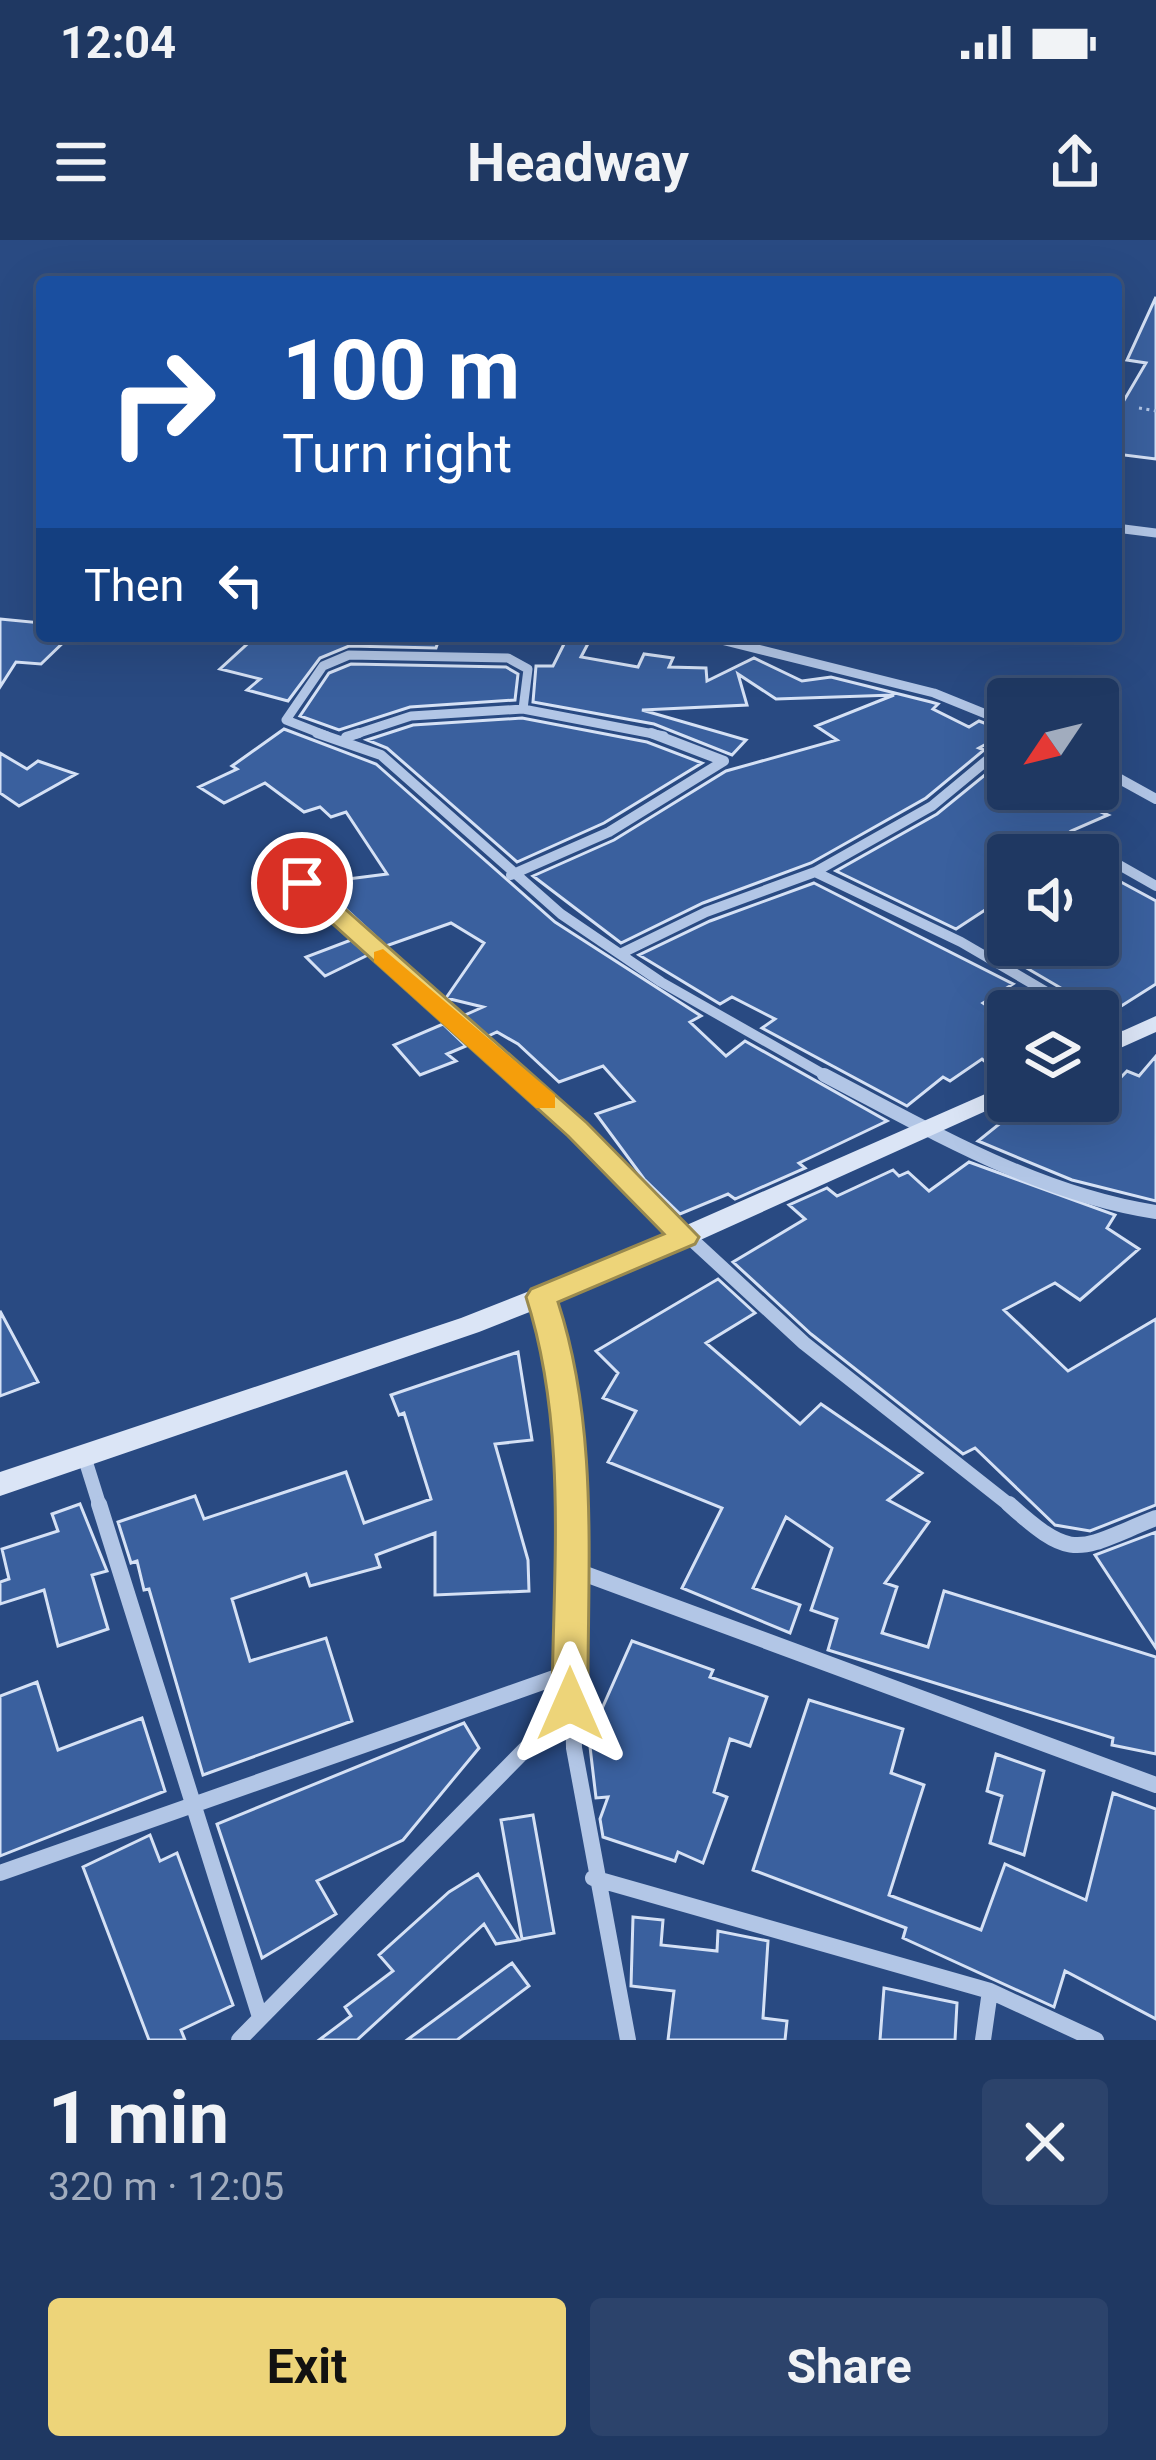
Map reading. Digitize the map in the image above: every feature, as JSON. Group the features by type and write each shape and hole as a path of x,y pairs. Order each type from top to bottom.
{"street":[{"path":"1122,529 1156,533"},
{"path":"726,642 820,669 913,682 987,714"},
{"path":"523,709 529,669 508,658 349,655 323,665 286,713 293,724 346,737 395,765 511,875 620,955 826,1079 998,1164 1077,1195 1156,1212"},
{"path":"346,737 411,716 523,709 673,740 713,751 724,761 609,832 511,875"},
{"path":"620,955 706,912 815,872 919,814 987,760"},
{"path":"1119,778 1156,799"},
{"path":"283,864 577,1130 685,1237 820,1356 984,1481 1051,1542 1080,1548 1156,1518"},
{"path":"1119,865 1156,886"},
{"path":"815,872 961,942 1043,990"},
{"path":"1119,1041 1156,1023"},
{"path":"1119,1034 1125,1038"},
{"path":"0,1484 541,1297 987,1102"},
{"path":"541,1297 560,1356 569,1432 570,1704 593,1878 628,2040"},
{"path":"84,1456 260,2017"},
{"path":"568,1568 1156,1785"},
{"path":"0,1873 193,1801 571,1672"},
{"path":"239,2040 570,1704"},
{"path":"593,1878 990,1991 1096,2040"},
{"path":"983,2040 990,1991"}],"path":[{"path":"1139,408 1156,411"}],"building":[{"path":"1156,297 1156,459 1122,455 1122,404 1146,363 1127,360"},
{"path":"0,619 36,622 36,642 64,642 41,664 16,662 0,687"},
{"path":"249,642 438,642 436,648 349,646 320,658 288,701 247,690 260,679 220,669"},
{"path":"565,642 589,642 581,657 638,667 644,654 673,658 669,667 706,668 707,681 754,658 802,681 831,677 938,704 933,709 969,727 979,721 987,724 987,744 926,798 811,863 703,903 621,943 533,876 614,840 726,771 837,740 816,726 894,695 776,699 738,674 747,705 642,710 746,740 732,755 654,724 533,702 536,666 553,666"},
{"path":"351,664 506,667 518,674 515,700 410,707 339,730 300,716 329,673"},
{"path":"522,718 647,742 702,763 604,823 517,862 387,748 367,740 413,725"},
{"path":"284,729 376,764 555,922 701,1016 690,1022 726,1056 745,1041 887,1121 799,1163 805,1168 735,1199 728,1194 680,1214 644,1179 596,1114 634,1101 603,1066 559,1082 518,1044 497,1032 486,1037 463,1016 483,1007 446,998 484,943 451,923 386,946 336,900 332,881 387,874 346,812 331,817 320,807 304,812 265,783 224,803 199,787 237,769 232,766"},
{"path":"0,753 27,769 38,761 76,774 19,806 0,793"},
{"path":"987,773 987,810 1104,810 1101,812 1108,815 1067,834 987,834 987,909 956,929 836,871 937,814"},
{"path":"1119,881 1156,901 1156,984 1119,1007 1119,990 1064,990 1023,966 1119,966"},
{"path":"814,883 1013,984 1004,990 987,990 983,1003 987,1006 987,1063 982,1059 950,1081 943,1077 907,1106 762,1028 775,1019 732,997 720,1004 639,955 710,921"},
{"path":"351,940 368,955 325,976 306,957"},
{"path":"443,1024 466,1046 447,1054 456,1061 420,1075 394,1045"},
{"path":"1156,1056 1156,1201 1072,1180 978,1141 1002,1122 1119,1122 1119,1079 1127,1071 1139,1076"},
{"path":"969,1162 1115,1215 1107,1228 1139,1249 1080,1300 1055,1283 1004,1310 1068,1371 1156,1319 1156,1505 1090,1531 1055,1525 975,1448 963,1454 811,1334 733,1262 805,1219 789,1205 827,1188 837,1196 893,1170 899,1176 908,1172 929,1191"},
{"path":"718,1279 755,1313 706,1343 800,1424 821,1404 922,1473 888,1500 929,1522 885,1583 897,1587 882,1633 928,1647 944,1591 1156,1657 1156,1754 1112,1745 1113,1738 828,1650 837,1619 811,1610 832,1548 786,1517 753,1588 800,1605 790,1633 682,1588 722,1508 608,1462 636,1411 603,1398 618,1373 596,1351"},
{"path":"0,1311 38,1382 0,1396"},
{"path":"518,1352 532,1440 495,1444 528,1560 529,1591 435,1595 435,1533 376,1555 380,1567 310,1586 306,1574 232,1599 250,1661 326,1638 352,1721 203,1775 149,1589 144,1590 137,1561 131,1563 118,1522 195,1496 204,1519 346,1472 364,1523 431,1499 404,1413 399,1415 391,1395"},
{"path":"80,1504 107,1571 92,1575 108,1629 58,1646 44,1590 0,1604 0,1582 9,1579 2,1549 58,1531 52,1514"},
{"path":"1156,1532 1156,1648 1095,1555"},
{"path":"632,1641 713,1670 710,1677 767,1697 750,1746 730,1739 714,1792 727,1797 703,1863 678,1852 675,1861 603,1837 600,1819 608,1797 596,1798 589,1738"},
{"path":"37,1682 58,1750 142,1718 165,1791 0,1856 0,1696"},
{"path":"809,1700 903,1729 891,1773 924,1785 889,1895 981,1930 1005,1864 1086,1900 1113,1793 1156,1809 1156,2019 1065,1971 1054,2007 903,1938 906,1928 753,1870"},
{"path":"464,1723 479,1748 403,1840 317,1881 336,1914 262,1958 217,1824"},
{"path":"996,1754 1044,1771 1024,1855 990,1843 1002,1796 987,1791"},
{"path":"533,1815 554,1933 522,1939 501,1820"},
{"path":"150,1835 160,1861 177,1853 233,2005 181,2030 185,2040 149,2040 83,1867"},
{"path":"478,1874 519,1940 496,1944 484,1924 357,2040 319,2040 351,2016 345,2007 393,1971 379,1955 449,1892"},
{"path":"633,1917 663,1920 661,1945 717,1951 718,1931 768,1941 763,2018 787,2021 785,2040 668,2040 674,1991 631,1986"},
{"path":"512,1963 529,1986 457,2040 407,2040"},
{"path":"884,1988 957,2003 955,2040 880,2040"}],"slow traffic":[{"path":"383,957 545,1101"}],"route":[{"path":"302,883 577,1130 685,1237 541,1297 560,1356 569,1432 570,1704"}]}
